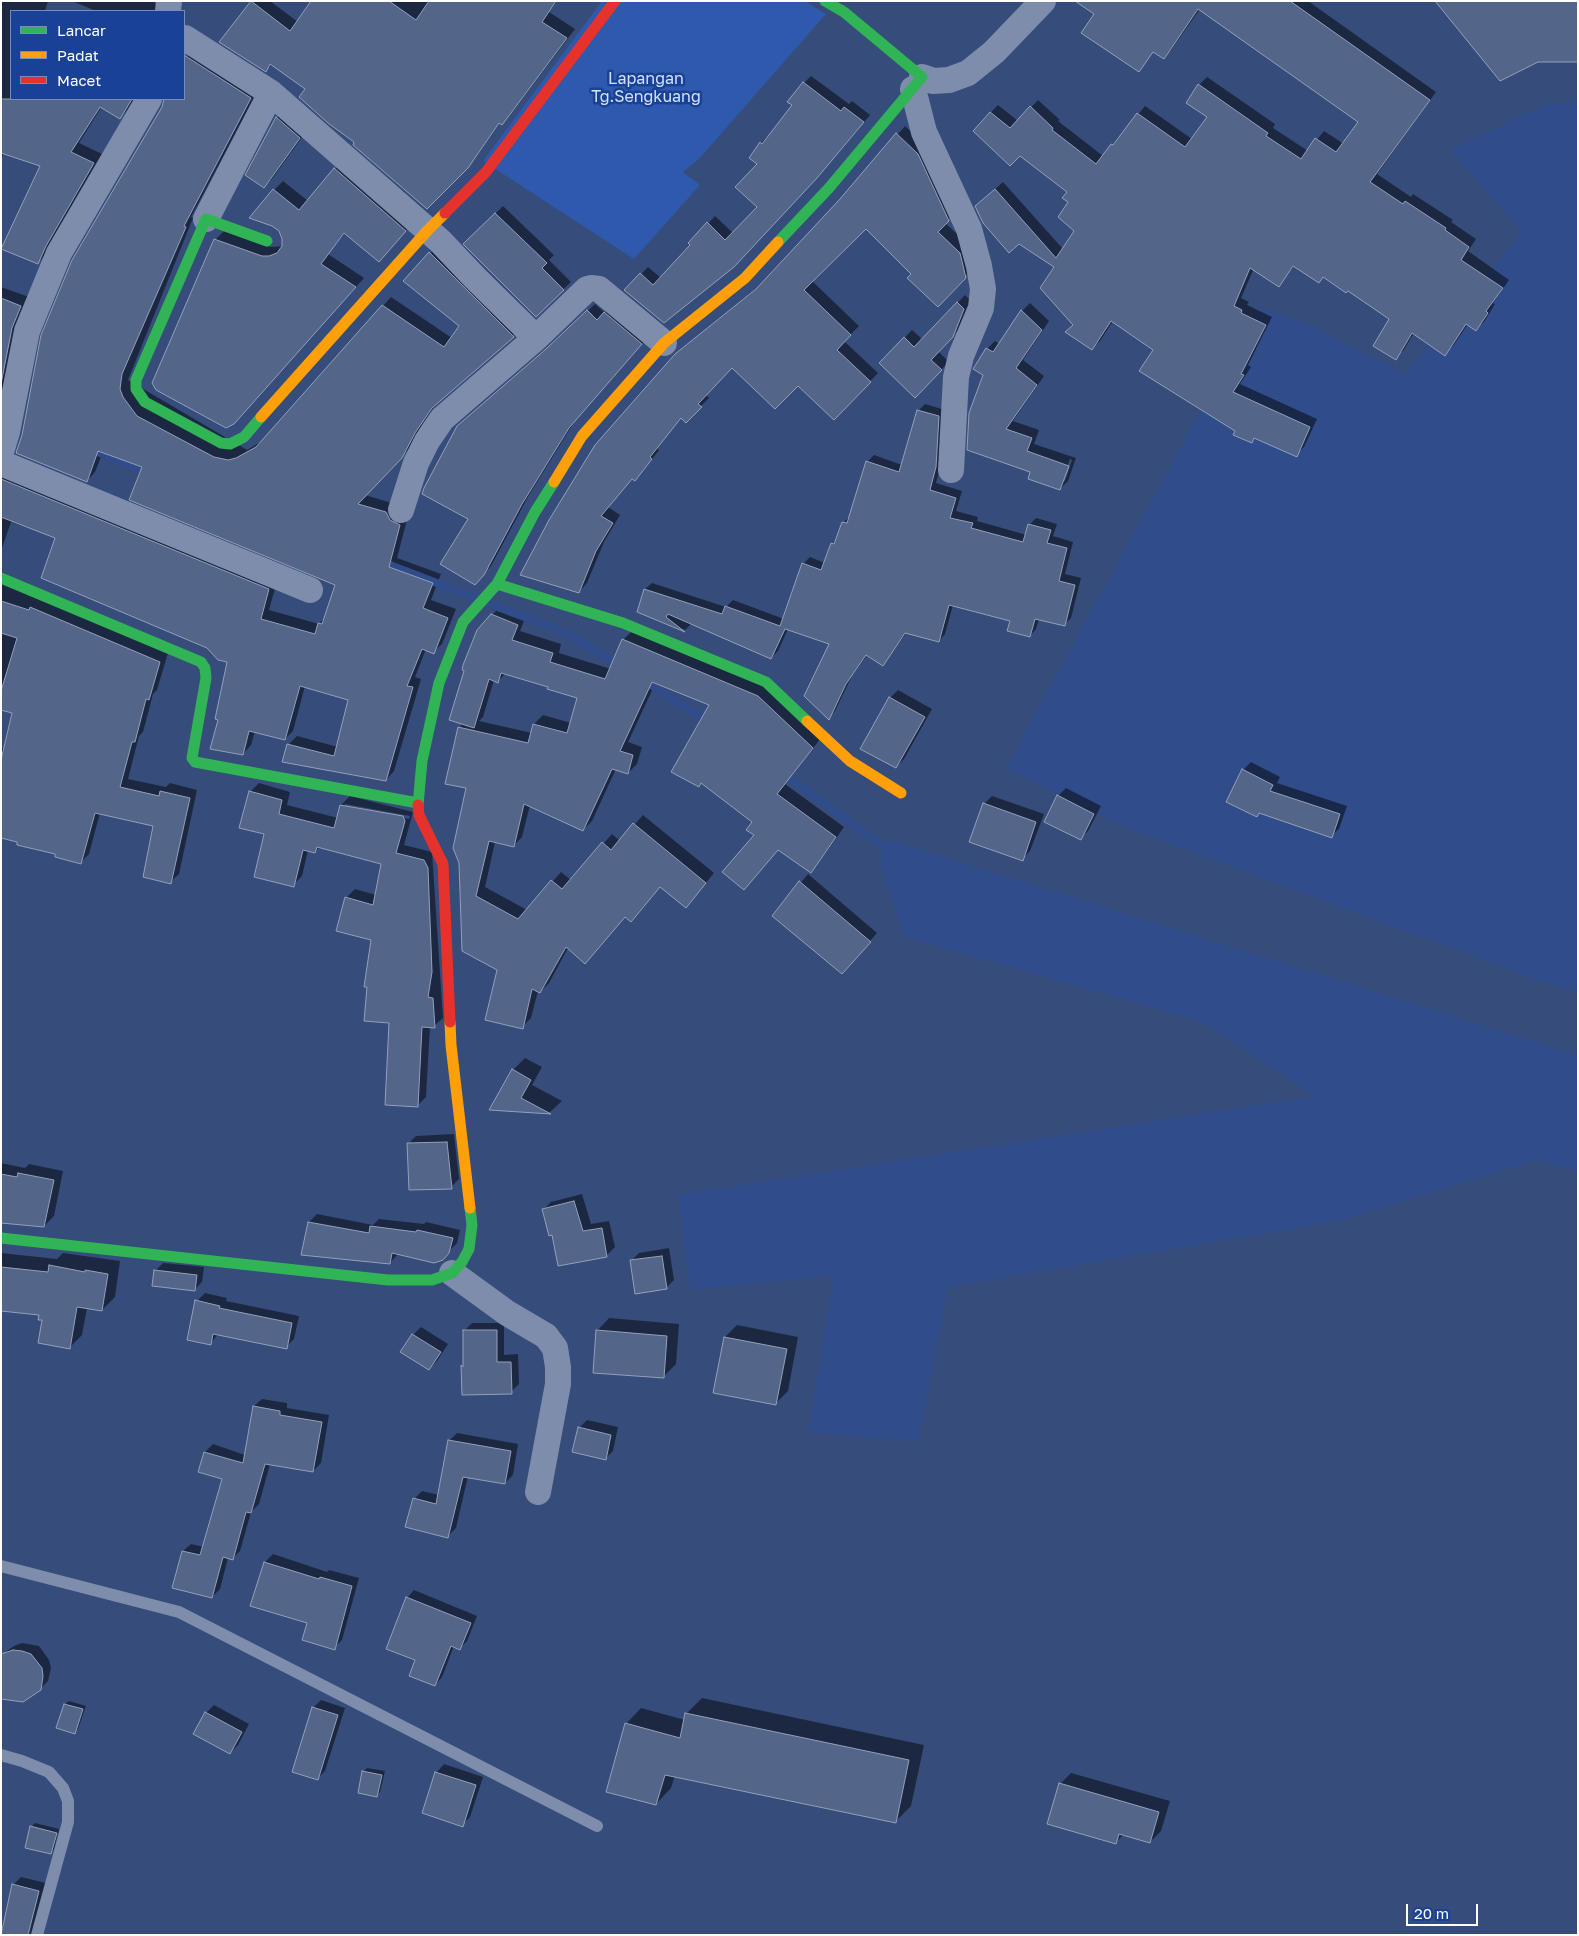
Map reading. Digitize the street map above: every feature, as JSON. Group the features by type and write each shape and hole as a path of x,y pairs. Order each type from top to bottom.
{"street":[{"path":"271,93 206,219 136,380 136,389 145,402 221,443 230,444 244,437 427,231 486,172 615,1"},
{"path":"825,1 844,12 878,42 917,83 924,132 969,229 979,266 983,289 981,308 961,356 956,377 951,470"},
{"path":"1,1238 388,1280 432,1280 452,1273 462,1262 469,1249 472,1225 451,1044 442,864 419,815 418,803 422,761 439,683 463,622 498,584 535,512 582,436 664,343 745,278 829,188 917,83 949,80 968,73 994,52 1043,1"},
{"path":"185,39 271,93 440,241 474,278 536,338"},
{"path":"4,442 27,331 59,253 148,100"},
{"path":"206,219 267,241"},
{"path":"401,510 416,463 427,441 442,420 536,338 587,289 598,289 664,343"},
{"path":"1,463 310,590"},
{"path":"1,578 201,662 205,668 206,678 192,758 195,762 418,803"},
{"path":"498,584 623,623 766,682 850,761 901,793"},
{"path":"452,1273 507,1313 546,1336 555,1348 558,1384 538,1492"}],"lane":[{"path":"1,1566 179,1612 597,1826"},
{"path":"1,1755 22,1761 48,1772 64,1788 68,1801 68,1822 37,1935"}],"green space":[{"name":"Lapangan Tg.Sengkuang","path":"602,1 805,1 826,14 699,159 683,172 700,185 634,259 483,161"}],"shaded area":[{"path":"1578,103 1578,992 1548,984 1122,826 1006,768 1258,306 1310,325 1405,374 1522,232 1450,150 1547,104"},
{"path":"886,839 1578,1055 1578,1172 1537,1160 1336,1222 948,1287 919,1441 809,1433 833,1276 690,1290 678,1195 1315,1096 1205,1023 904,937 880,861"}],"building":[{"path":"251,1 290,31 311,1 389,1 416,20 429,1 556,1 542,22 567,38 502,125 499,123 468,168 427,209 353,145 354,142 328,123 299,97 305,89 270,64 266,72 219,42"},
{"path":"1075,1 1290,1 1430,100 1370,182 1403,204 1405,201 1446,228 1445,230 1469,247 1461,260 1503,288 1486,311 1488,313 1476,331 1466,324 1445,356 1412,333 1396,360 1373,346 1389,319 1348,291 1346,293 1323,277 1319,283 1293,266 1279,287 1250,268 1234,306 1242,310 1241,313 1266,325 1241,374 1244,375 1233,392 1310,427 1297,457 1254,438 1252,443 1233,435 1235,431 1139,371 1153,350 1111,321 1092,350 1065,332 1073,325 1040,288 1054,267 1019,244 1009,253 983,223 975,206 995,189 1056,258 1074,231 1058,217 1068,202 1062,198 1067,192 1020,156 1010,166 973,131 990,112 1010,128 1030,106 1053,128 1052,130 1096,164 1137,113 1185,147 1207,117 1186,103 1198,84 1268,133 1266,136 1301,159 1315,138 1336,152 1358,122 1198,9 1164,59 1153,52 1139,72 1081,33 1094,14"},
{"path":"1435,1 1578,1 1578,62 1538,62 1500,81"},
{"path":"185,56 251,98 184,226 186,227 122,374 120,389 123,397 137,416 214,457 228,460 236,458 256,447 382,305 444,347 459,326 403,281 429,252 514,337 432,408 415,433 402,458 358,504 386,512 390,520 400,525 389,567 433,583 423,608 448,618 434,654 422,649 407,686 413,687 386,781 282,762 287,744 334,756 348,700 300,686 285,740 249,731 243,755 210,749 218,720 215,719 227,662 218,660 207,648 41,578 55,538 1,517 1,479 269,589 261,619 315,634 318,623 322,624 335,585 129,500 142,467 98,451 87,482 16,453 22,435 41,335 72,260 162,107 164,100 185,100"},
{"path":"803,82 841,111 844,107 864,122 817,178 734,267 664,323 624,290 640,273 653,285 690,245 688,243 707,222 725,240 757,207 735,187 757,164 749,158 760,142 762,144 792,105 787,102"},
{"path":"1,99 131,100 120,119 100,107 71,152 94,163 46,246 38,264 1,249 40,166 1,153"},
{"path":"276,117 300,138 264,188 245,175"},
{"path":"896,133 918,154 949,221 938,232 960,253 966,278 938,307 907,278 911,274 866,229 804,290 851,335 837,350 871,382 834,420 798,386 775,409 732,368 698,404 702,407 686,423 681,418 650,457 652,459 635,481 632,479 601,516 613,523 596,551 579,593 520,575 549,520 595,445 675,354 756,289 840,199"},
{"path":"334,168 406,231 379,262 344,233 321,264 356,287 234,424 226,428 156,390 152,383 214,239 262,256 277,253 282,246 279,231 272,226 249,218 273,189 299,210"},
{"path":"495,213 547,263 542,268 564,290 536,317 463,244"},
{"path":"1,298 21,306 12,328 1,384"},
{"path":"957,302 964,309 953,337 931,360 942,370 915,398 879,363 904,337 914,347"},
{"path":"587,310 597,320 604,312 642,344 569,428 522,504 484,575 475,585 440,564 468,519 422,494 424,488 457,426 546,349"},
{"path":"1021,310 1042,330 1016,368 1037,385 1006,429 1032,438 1027,451 1069,466 1060,490 1028,479 1030,472 967,450 969,413 983,375 973,369 986,348 993,352"},
{"path":"917,410 939,416 936,467 930,490 956,498 950,518 973,523 971,528 1023,542 1028,524 1051,530 1047,543 1067,548 1059,581 1075,585 1065,626 1035,619 1030,637 1007,631 1010,621 949,605 939,642 905,633 883,666 866,655 846,684 829,720 804,696 829,644 785,629 771,659 668,614 666,617 685,632 637,612 644,589 722,614 725,606 780,626 802,563 821,570 831,543 834,544 842,522 847,523 866,461 899,472"},
{"path":"1,601 29,610 30,607 160,662 149,700 146,699 135,742 132,742 120,787 159,796 160,791 190,798 171,884 143,877 153,826 95,813 81,864 55,857 55,854 17,845 17,842 1,838 1,760 12,713 1,710 1,691 17,638 1,633"},
{"path":"491,614 518,625 512,640 553,653 550,662 605,679 622,639 758,696 813,748 777,794 836,837 811,873 778,850 744,890 722,872 754,835 746,830 752,822 701,783 699,787 671,772 709,705 652,682 620,751 633,755 628,774 612,769 583,831 524,804 514,847 489,841 476,896 518,919 551,880 562,889 602,842 611,850 633,823 706,883 686,908 660,887 631,922 625,917 585,964 566,947 540,993 532,989 523,1029 485,1020 497,970 462,951 459,863 453,848 466,788 445,784 458,727 528,743 533,724 567,733 577,698 501,673 498,683 489,679 474,728 449,720 464,671 462,670 463,665 477,630"},
{"path":"889,697 925,717 896,768 860,749"},
{"path":"1242,769 1273,785 1270,791 1340,814 1332,838 1259,813 1257,817 1226,802"},
{"path":"249,791 282,800 279,814 334,828 340,805 403,816 405,821 396,853 424,860 428,868 432,972 428,997 433,998 435,1028 422,1027 418,1107 385,1105 389,1023 364,1021 367,987 364,987 371,940 336,931 345,897 373,905 381,864 317,847 315,853 303,850 294,887 254,877 264,834 239,828"},
{"path":"1057,795 1094,814 1081,840 1044,822"},
{"path":"983,803 1036,822 1023,861 969,842"},
{"path":"799,881 871,942 842,974 772,916"},
{"path":"512,1069 531,1080 521,1098 551,1114 489,1110"},
{"path":"447,1142 452,1189 409,1190 407,1143"},
{"path":"18,1173 54,1180 44,1227 1,1223 1,1174 17,1177"},
{"path":"574,1201 583,1231 602,1228 607,1257 558,1266 552,1235 549,1236 542,1209"},
{"path":"308,1222 369,1233 370,1226 416,1232 417,1230 453,1238 449,1253 443,1260 434,1263 392,1253 390,1264 301,1255"},
{"path":"662,1256 667,1289 635,1294 630,1260"},
{"path":"49,1265 108,1274 102,1311 77,1307 70,1349 38,1343 42,1320 38,1320 39,1315 1,1311 1,1267 48,1272"},
{"path":"154,1270 197,1275 195,1291 152,1286"},
{"path":"195,1300 220,1306 219,1308 292,1323 287,1349 213,1334 211,1345 187,1340"},
{"path":"463,1330 497,1330 497,1362 511,1362 512,1394 462,1395"},
{"path":"596,1330 667,1336 664,1378 593,1373"},
{"path":"412,1334 441,1352 429,1370 400,1352"},
{"path":"724,1337 787,1349 776,1405 713,1393"},
{"path":"253,1406 280,1411 280,1415 322,1422 313,1472 265,1464 251,1513 246,1512 233,1560 223,1557 212,1598 172,1588 182,1551 200,1555 222,1479 198,1472 204,1452 243,1463"},
{"path":"578,1427 611,1435 606,1460 572,1452"},
{"path":"448,1440 511,1451 505,1484 463,1477 448,1538 405,1527 413,1498 436,1504"},
{"path":"264,1562 319,1579 320,1577 352,1586 335,1650 302,1640 307,1623 250,1606"},
{"path":"406,1597 471,1623 460,1650 451,1646 435,1686 409,1676 415,1660 386,1649"},
{"path":"13,1650 31,1654 42,1668 41,1690 23,1702 1,1699 1,1654"},
{"path":"64,1704 83,1709 75,1734 56,1728"},
{"path":"312,1707 338,1715 318,1780 292,1772"},
{"path":"205,1712 242,1732 230,1754 193,1734"},
{"path":"685,1713 909,1760 896,1823 665,1775 656,1805 606,1792 625,1723 680,1738"},
{"path":"362,1771 382,1775 377,1797 358,1793"},
{"path":"435,1772 476,1785 463,1827 422,1813"},
{"path":"1059,1783 1159,1812 1150,1843 1119,1834 1116,1844 1047,1824"},
{"path":"30,1826 57,1833 51,1854 25,1848"},
{"path":"12,1884 39,1891 28,1935 1,1935"}],"waterway":[{"path":"90,449 149,472"},
{"path":"382,562 476,598"},
{"path":"487,603 567,633 620,666"},
{"path":"643,680 709,722"},
{"path":"782,773 884,847"}],"traffic: fast":[{"path":"778,242 829,188 922,77 844,12 825,1"},
{"path":"261,417 244,437 230,444 221,443 145,402 136,389 136,380 206,219 267,241"},
{"path":"418,805 422,761 439,683 463,622 497,584 535,512 554,482"},
{"path":"1,578 201,662 205,668 206,678 192,758 195,762 418,803"},
{"path":"497,584 623,623 766,682 807,721"},
{"path":"1,1238 388,1280 432,1280 452,1273 462,1262 469,1249 472,1225 470,1208"}],"traffic: slow":[{"path":"261,417 445,213"},
{"path":"554,482 582,436 664,343 745,278 778,242"},
{"path":"807,721 850,761 901,793"},
{"path":"450,1022 470,1208"}],"traffic: jam":[{"path":"445,213 486,172 615,1"},
{"path":"418,805 419,815 443,864 450,1022"}]}
